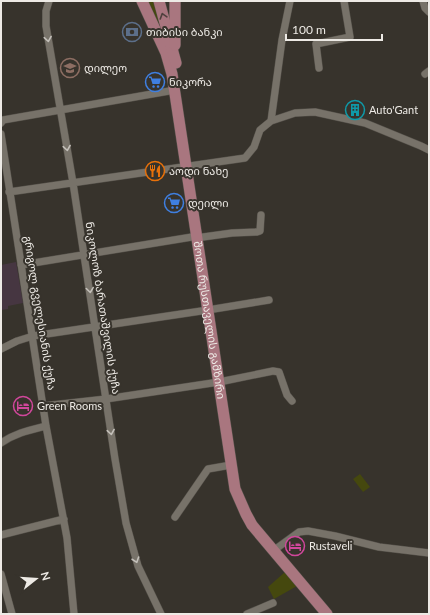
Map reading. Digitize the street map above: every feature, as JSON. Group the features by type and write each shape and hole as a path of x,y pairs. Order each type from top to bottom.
{"main road":[{"name":"შოთა რუსთაველის გამზირი","path":"142,1 166,54 172,74 190,166"},
{"name":"შოთა რუსთაველის გამზირი","path":"159,1 175,57 182,94 190,166 211,310 243,500 257,525 334,614"},
{"path":"175,1 175,57"},
{"name":"შოთა რუსთაველის გამზირი","path":"222,382 231,465 235,489 240,502 249,520 327,614"}],"street":[{"name":"ნიკოლოზ ბარათაშვილის ქუჩა","path":"49,1 46,11 46,26 73,183 125,515 133,553 161,614"},
{"path":"271,121 282,40 290,1"},
{"path":"319,68 316,44 350,37 344,1"},
{"path":"423,1 425,8 429,12"},
{"path":"1,123 3,120 61,109 175,90"},
{"path":"10,192 245,158 254,147 260,130 271,121 295,113 315,112 365,123 429,150"},
{"name":"გრიგოლ გველესიანის ქუჩა","path":"1,134 3,161 10,192 46,426 67,538 74,614"},
{"path":"21,265 200,236 257,232 260,231 261,227 261,215"},
{"path":"1,349 17,341 33,336 211,310 268,300"},
{"path":"43,406 106,399 222,382 273,372 279,372 287,395 292,401"},
{"path":"1,443 10,436 46,426"},
{"path":"175,517 208,469 231,465"},
{"path":"1,536 64,519"},
{"path":"277,548 299,532 308,530 379,547 429,553"},
{"path":"1,574 12,614"},
{"path":"247,614 274,603"}],"shaded area":[{"path":"147,1 154,1 164,36"},
{"path":"16,262 23,303 8,306 8,309 1,310 1,265"},
{"path":"360,474 370,487 363,492 353,479"},
{"path":"285,572 297,586 274,599 268,587"}],"place":[{"name":"თიბისი ბანკი","path":"132,32"},
{"name":"დილეო","path":"70,68"},
{"name":"ნიკორა","path":"155,82"},
{"name":"Auto'Gant","path":"355,110"},
{"name":"აოდი ნახე","path":"155,171"},
{"name":"დეილი","path":"174,203"},
{"name":"Green Rooms","path":"23,406"},
{"name":"Rustaveli","path":"295,546"}]}
